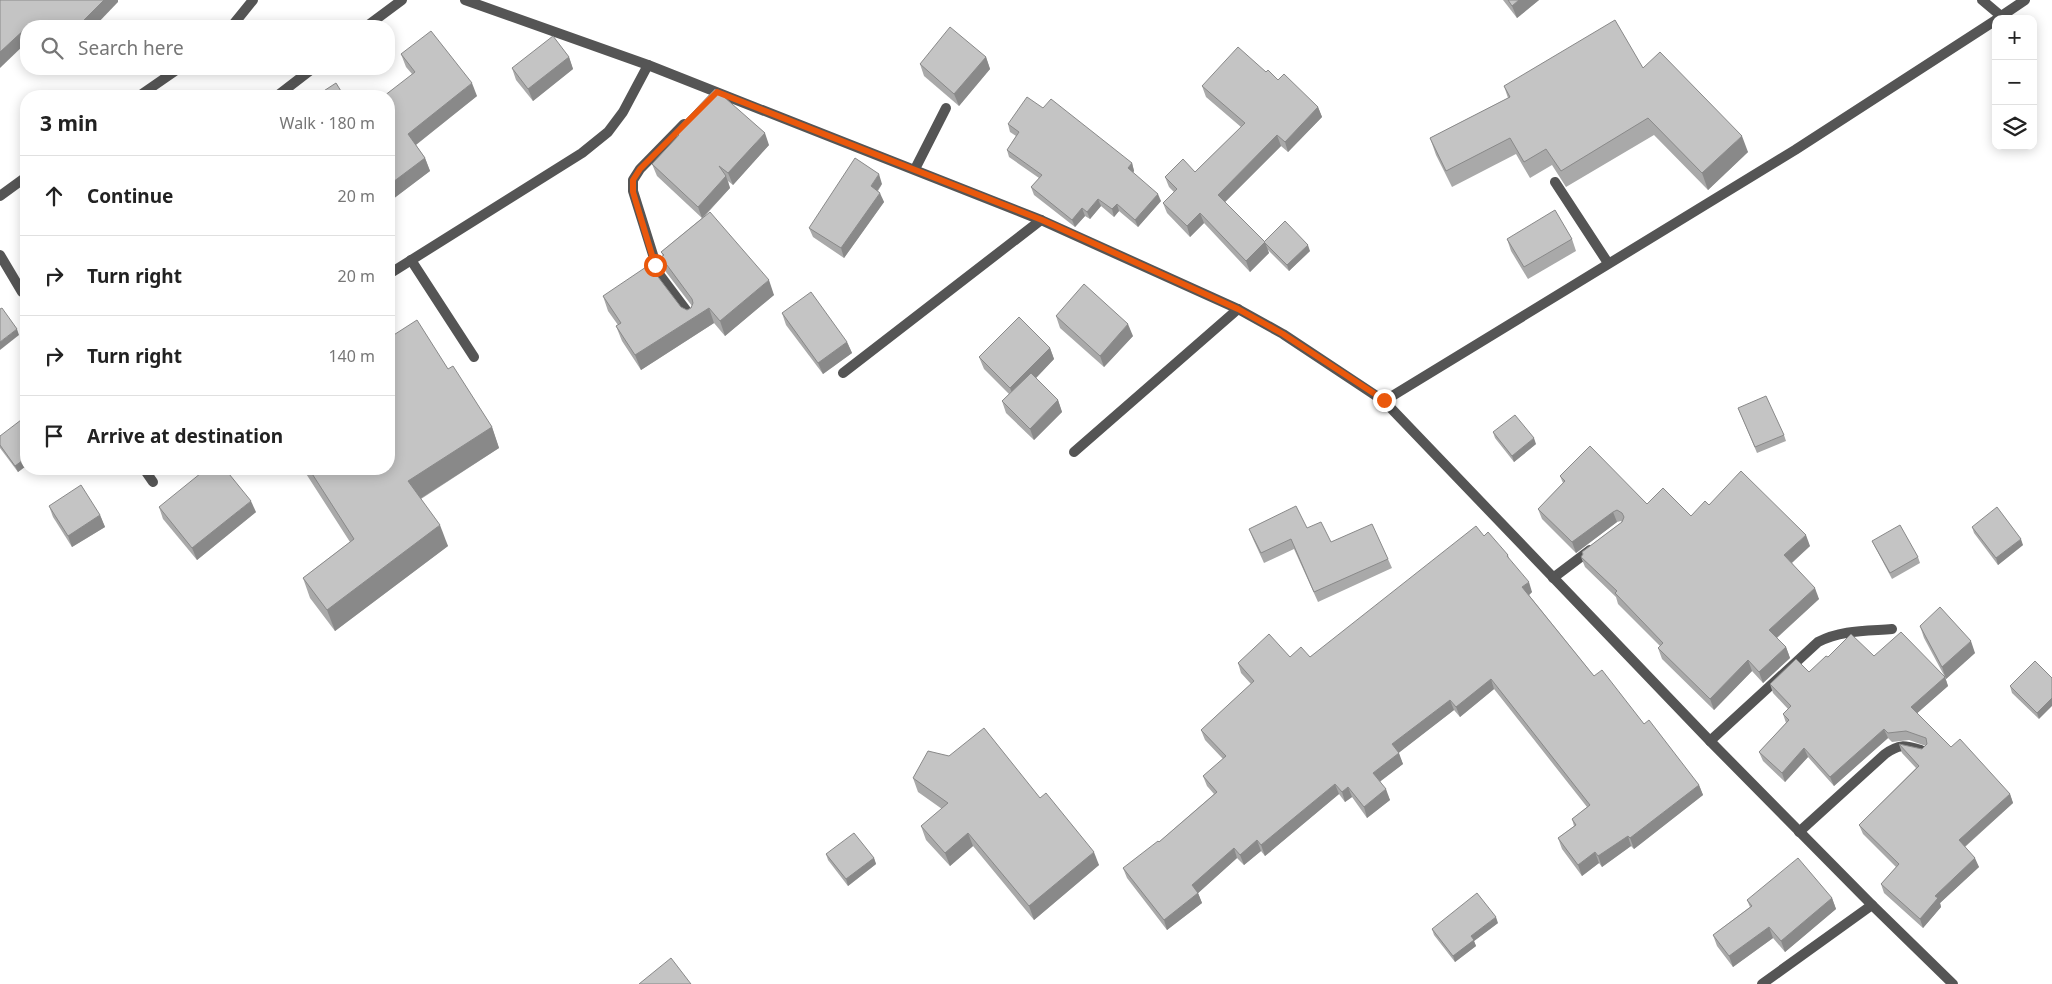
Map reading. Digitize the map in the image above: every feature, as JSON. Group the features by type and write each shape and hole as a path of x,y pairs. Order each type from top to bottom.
{"street":[{"path":"237,20 254,0"},
{"path":"375,20 402,0"},
{"path":"465,0 648,65 713,95 915,170 1042,220 1238,309 1283,334 1384,400 1710,741 1953,984"},
{"path":"1982,0 1995,15"},
{"path":"2002,15 2025,0"},
{"path":"1384,400 1795,150 1992,22"},
{"path":"395,270 582,153 608,132 623,112 648,65"},
{"path":"148,90 169,75"},
{"path":"284,90 304,75"},
{"path":"915,170 946,108"},
{"path":"689,120 640,169 633,180 633,186 659,274 692,318"},
{"path":"0,196 20,181"},
{"path":"1555,182 1608,264"},
{"path":"843,373 1042,220"},
{"path":"0,255 20,285"},
{"path":"412,260 474,357"},
{"path":"1074,452 1238,309"},
{"path":"148,475 153,482"},
{"path":"1553,578 1598,545"},
{"path":"1710,741 1818,642 1831,635 1843,632 1892,629"},
{"path":"1799,832 1885,754 1896,747 1908,746 1924,750"},
{"path":"1762,984 1872,905"}],"building":[{"path":"0,0 104,0 84,20 20,20 20,34 0,52"},
{"path":"1508,0 1519,0 1512,6"},
{"path":"1615,20 1643,68 1660,52 1742,136 1702,173 1648,118 1561,171 1546,149 1524,162 1510,138 1446,171 1430,138 1510,97 1504,86"},
{"path":"950,27 986,57 954,94 920,64"},
{"path":"431,31 472,83 408,134 425,158 395,180 395,90 392,90 415,72 401,54"},
{"path":"553,36 569,57 528,89 512,68"},
{"path":"1238,47 1278,80 1284,74 1318,107 1285,142 1277,135 1218,195 1265,242 1246,261 1200,213 1187,226 1163,203 1177,189 1165,177 1183,159 1195,172 1245,123 1202,86"},
{"path":"336,83 340,90 325,90"},
{"path":"715,89 765,133 728,173 719,166 726,176 698,207 652,164 679,135 675,131"},
{"path":"1027,97 1043,108 1051,99 1132,163 1128,168 1158,194 1135,220 1117,204 1112,209 1098,199 1087,212 1082,208 1072,220 1031,187 1042,175 1007,150 1019,132 1008,124"},
{"path":"855,158 879,174 871,186 880,193 841,248 809,228"},
{"path":"1555,210 1572,239 1524,267 1507,239"},
{"path":"710,212 769,280 720,321 709,308 635,355 616,326 621,323 603,296 649,265 681,307 687,310 691,308 692,299 661,257 664,255 661,252"},
{"path":"1285,221 1308,245 1287,265 1264,242"},
{"path":"1084,284 1128,324 1100,356 1056,316"},
{"path":"811,292 847,342 818,363 782,313"},
{"path":"2,308 17,329 0,342 0,309"},
{"path":"1019,317 1050,348 1010,388 979,357"},
{"path":"417,320 448,369 453,366 492,427 408,481 440,525 327,610 303,578 354,539 313,475 395,475 395,334"},
{"path":"1031,373 1058,400 1030,429 1002,401"},
{"path":"1766,396 1784,435 1755,447 1738,408"},
{"path":"1515,415 1534,438 1512,456 1493,432"},
{"path":"20,421 20,462 15,466 0,445 0,436"},
{"path":"1590,446 1647,504 1663,488 1691,516 1705,501 1709,505 1741,471 1806,535 1784,555 1815,588 1769,630 1786,647 1759,672 1748,660 1710,699 1658,648 1663,643 1615,593 1617,591 1581,557 1582,552 1622,522 1624,517 1622,513 1617,510 1613,512 1572,542 1538,509 1565,481 1560,476"},
{"path":"199,475 230,475 251,501 192,548 159,507"},
{"path":"81,485 100,515 68,536 49,506"},
{"path":"1296,506 1307,528 1321,522 1331,542 1372,524 1388,559 1314,592 1291,539 1261,553 1249,529"},
{"path":"1997,507 2021,539 1996,558 1972,527"},
{"path":"1900,525 1918,557 1890,573 1872,541"},
{"path":"1476,526 1484,536 1488,532 1508,555 1529,582 1522,587 1594,676 1602,670 1644,724 1649,720 1699,785 1630,838 1628,836 1598,856 1595,852 1578,865 1558,838 1576,825 1572,819 1590,805 1491,679 1456,707 1450,700 1392,744 1399,753 1373,773 1386,789 1364,807 1348,787 1342,792 1335,784 1261,845 1257,840 1240,855 1234,848 1192,885 1198,893 1164,920 1123,868 1159,842 1217,792 1203,776 1226,756 1201,730 1254,681 1238,663 1269,634 1290,657 1301,647 1310,657"},
{"path":"1940,607 1971,641 1942,667 1920,626"},
{"path":"1901,632 1945,677 1911,707 1951,747 1960,739 2010,794 1959,840 1975,858 1935,896 1938,898 1920,919 1881,884 1899,864 1859,825 1919,766 1899,744 1922,749 1927,744 1926,738 1906,731 1888,733 1884,729 1830,777 1804,748 1782,773 1759,752 1789,720 1783,714 1791,706 1770,684 1796,659 1809,672 1826,656 1828,657 1851,634 1874,656"},
{"path":"2035,661 2052,678 2052,698 2037,713 2010,686"},
{"path":"984,728 1040,798 1046,793 1094,852 1029,906 968,833 945,853 921,826 948,803 913,778 928,751 949,756"},
{"path":"854,833 874,858 846,879 826,854"},
{"path":"1798,858 1832,898 1781,941 1769,927 1729,956 1713,935 1752,906 1747,900"},
{"path":"1477,893 1496,917 1471,936 1474,940 1453,956 1432,929"},
{"path":"671,958 691,984 639,984"}],"route":[{"path":"655,265 633,192 633,180 640,169 717,92 1042,220 1238,309 1283,334 1384,400"}]}
